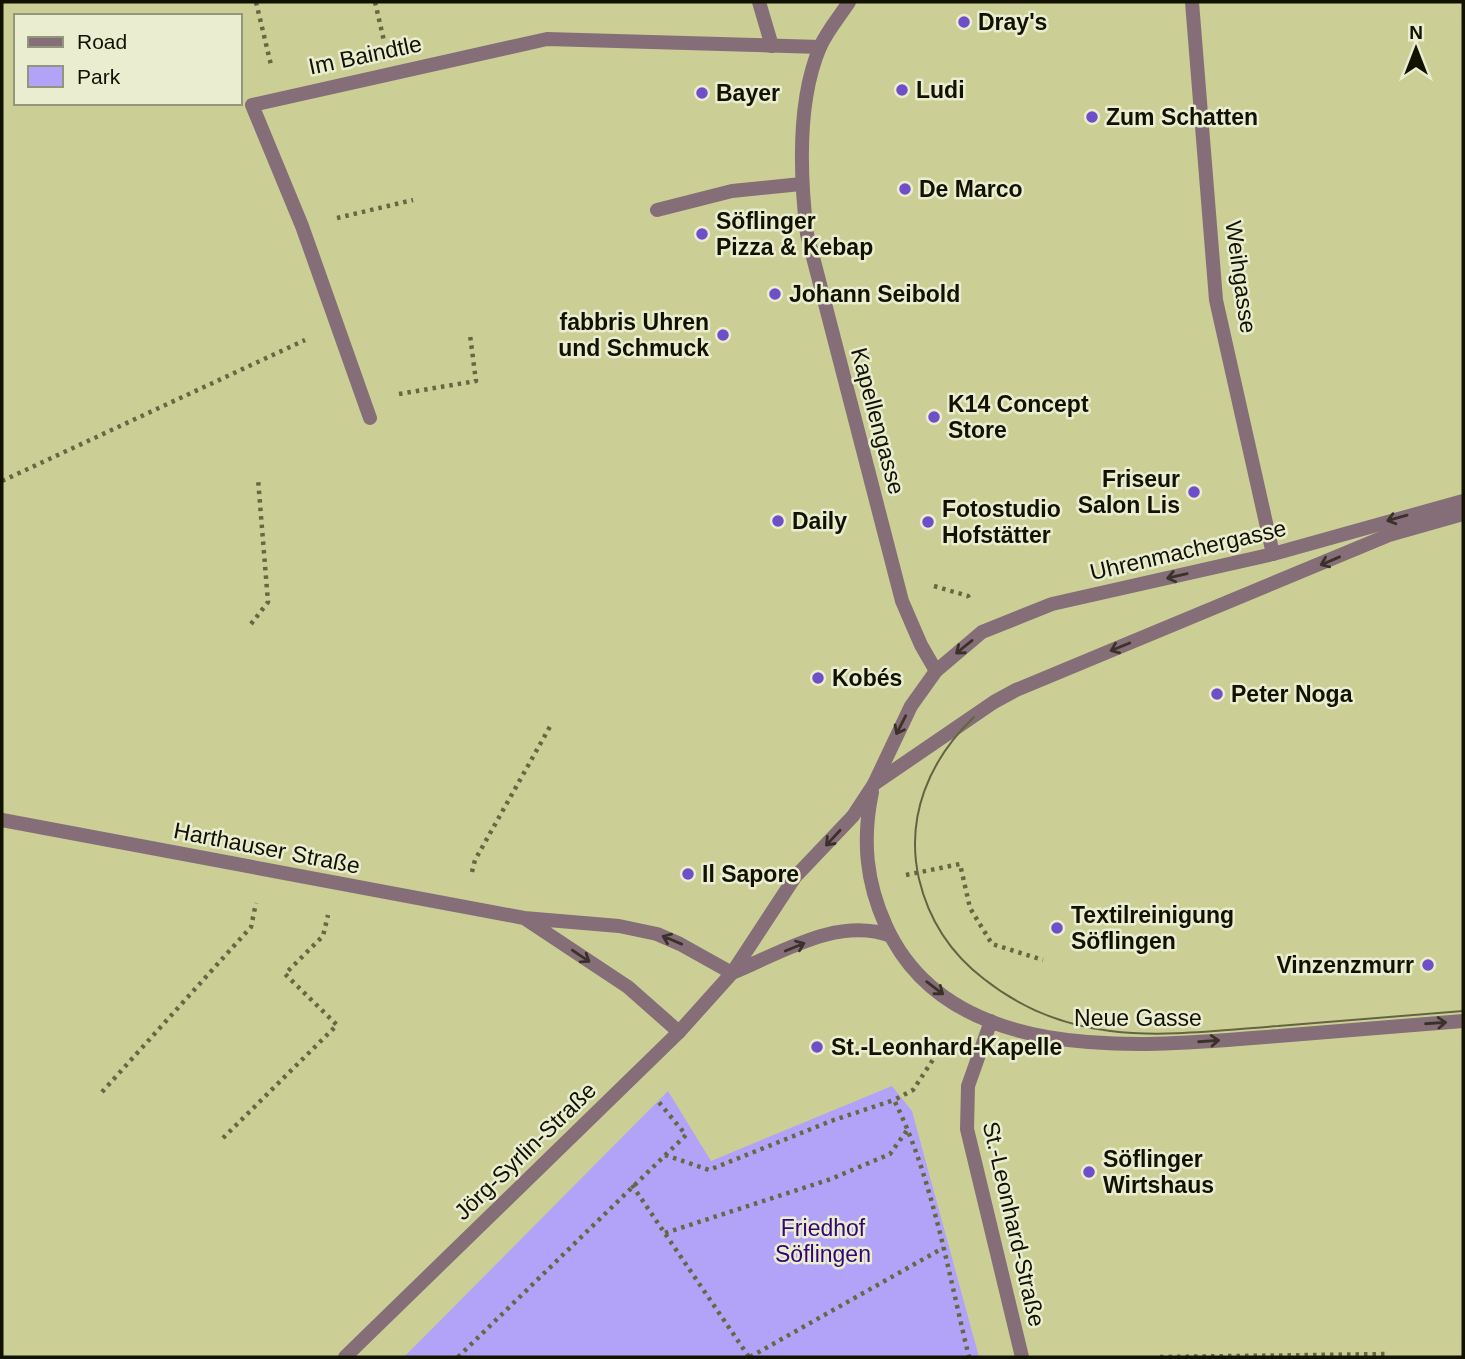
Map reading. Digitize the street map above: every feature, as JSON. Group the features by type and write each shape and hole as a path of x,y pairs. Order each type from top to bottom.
{"street":[{"path":"759,2 772,46"},
{"name":"Kapellengasse","path":"849,2 820,47 803,116 801,184 807,233 821,297 902,601 920,645 936,670"},
{"name":"Weihgasse","path":"1192,2 1216,300 1273,554"},
{"name":"Im Baindtle","path":"370,418 302,226 252,105 278,97 547,39 820,47"},
{"path":"657,210 732,191 801,184"},
{"name":"Uhrenmachergasse","path":"936,670 982,632 1052,604 1273,554 1463,501"},
{"path":"891,936 870,883 866,822 874,784 994,702 1016,690 1389,535 1463,514"},
{"path":"732,973 795,877 853,816 874,784 911,706 936,670"},
{"name":"Harthauser Straße","path":"2,820 262,871 524,918 619,926 657,934 703,954 732,973"},
{"name":"Harthauser Straße","path":"524,918 628,987 679,1032"},
{"path":"732,973 850,928 873,929 891,936"},
{"name":"Neue Gasse","path":"891,936 924,980 966,1009 991,1021 1059,1039 1141,1045 1463,1021"},
{"name":"Jörg-Syrlin-Straße","path":"345,1357 679,1032 732,973"},
{"name":"St.-Leonhard-Straße","path":"991,1021 968,1086 967,1129 1022,1357"}],"path":[{"path":"256,2 278,97"},
{"path":"302,226 413,200"},
{"path":"2,481 337,325"},
{"path":"364,400 476,381 470,335"},
{"path":"251,624 268,602 258,479"},
{"path":"902,601 937,584 968,596 982,632"},
{"path":"466,907 475,860 552,723"},
{"path":"870,883 960,864 970,908 992,944 1043,960"},
{"path":"102,1093 251,927 262,871"},
{"path":"223,1138 337,1025 285,974 323,936 337,884"},
{"path":"665,1155 709,1170 831,1121 894,1100 914,1090 966,1009"},
{"path":"458,1357 686,1135 668,1111 633,1077"},
{"path":"894,1100 908,1128 943,1248 969,1357"},
{"path":"665,1233 831,1179 890,1154 908,1128"},
{"path":"632,1185 750,1357 943,1248"},
{"path":"1160,1357 1387,1354 1387,1357"}],"green space":[{"name":"Friedhof Söflingen","path":"892,1086 912,1111 979,1357 404,1357 668,1091 711,1161"}],"tram line":[{"path":"974,717 944,752 924,791 918,812 915,856 923,894 935,922 951,947 984,979 1018,1002 1053,1018 1089,1028 1162,1034 1463,1011"}],"place":[{"name":"Dray's","path":"964,22"},
{"name":"Ludi","path":"902,90"},
{"name":"Bayer","path":"702,93"},
{"name":"Zum Schatten","path":"1092,117"},
{"name":"De Marco","path":"905,189"},
{"name":"Söflinger Pizza & Kebap","path":"702,234"},
{"name":"Johann Seibold","path":"775,294"},
{"name":"fabbris Uhren und Schmuck","path":"723,335"},
{"name":"K14 Concept Store","path":"934,417"},
{"name":"Friseur Salon Lis","path":"1194,492"},
{"name":"Daily","path":"778,521"},
{"name":"Fotostudio Hofstätter","path":"928,522"},
{"name":"Kobés","path":"818,678"},
{"name":"Peter Noga","path":"1217,694"},
{"name":"Il Sapore","path":"688,874"},
{"name":"Textilreinigung Söflingen","path":"1057,928"},
{"name":"Vinzenzmurr","path":"1428,965"},
{"name":"St.-Leonhard-Kapelle","path":"817,1047"},
{"name":"Söflinger Wirtshaus","path":"1089,1172"}]}
